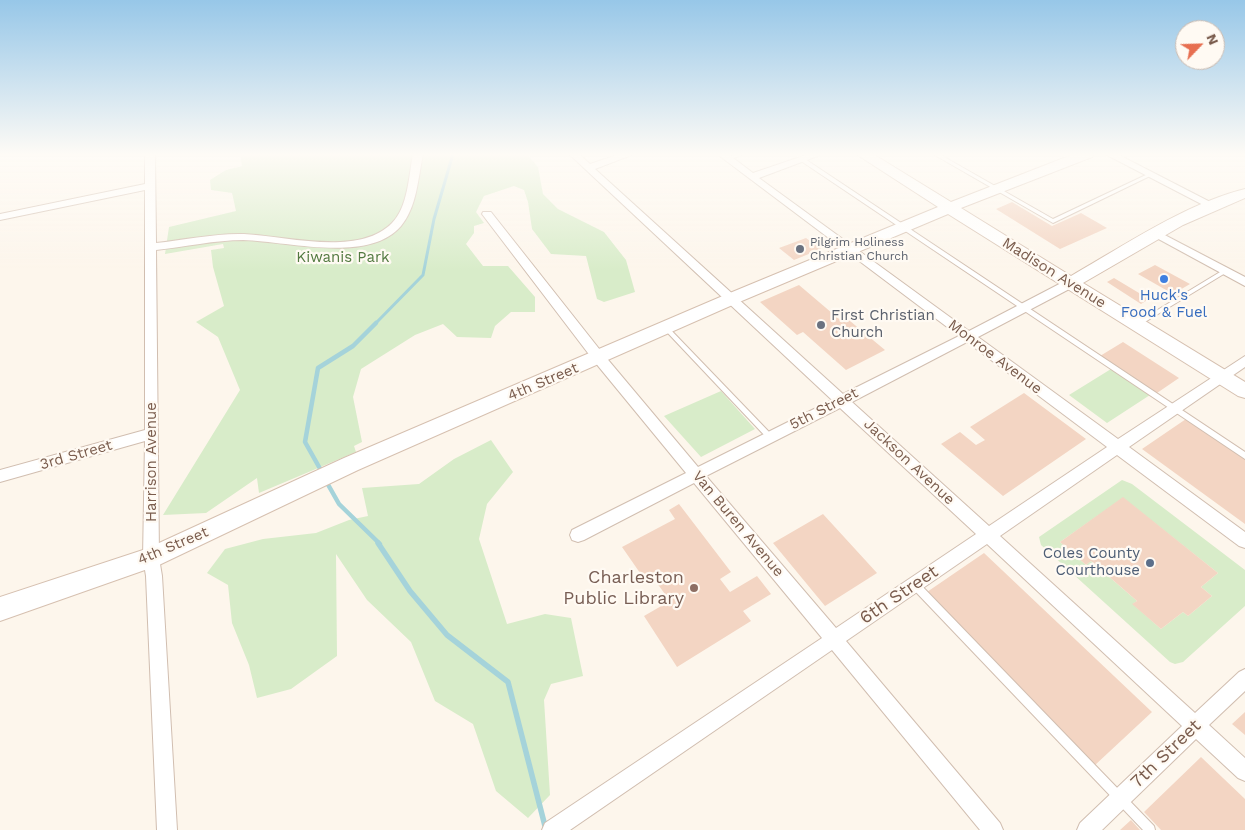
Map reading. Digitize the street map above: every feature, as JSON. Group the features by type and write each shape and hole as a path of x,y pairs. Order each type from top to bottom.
{"street":[{"path":"0,217 117,193"},
{"name":"Harrison Avenue","path":"150,193 151,558 154,576 167,830"},
{"path":"151,248 242,237 341,245 365,241 387,232 401,219 408,193"},
{"name":"Jackson Avenue","path":"615,193 1245,771"},
{"name":"Monroe Avenue","path":"774,193 1245,541"},
{"name":"Madison Avenue","path":"925,193 1245,391"},
{"name":"4th Street","path":"0,609 151,558 351,464 850,248 991,193"},
{"path":"1187,193 1213,206"},
{"path":"1072,283 1157,234 1213,206 1242,196"},
{"name":"Van Buren Avenue","path":"487,214 599,358 993,830"},
{"path":"1157,234 1245,282"},
{"name":"5th Street","path":"578,535 769,436 969,338 1072,283"},
{"name":"6th Street","path":"553,830 1245,361"},
{"name":"3rd Street","path":"0,476 152,433"},
{"name":"7th Street","path":"1087,830 1245,678"}],"lane":[{"path":"853,193 1245,456"},
{"path":"1003,193 1053,221 1111,193"},
{"path":"1137,324 1225,271"},
{"path":"666,328 769,436"},
{"path":"915,584 1150,830"}],"green space":[{"name":"Kiwanis Park","path":"230,193 494,193 484,196 476,212 484,223 474,226 474,233 466,244 483,266 508,266 535,297 535,312 511,312 495,326 491,338 457,337 443,324 415,335 361,369 353,397 362,442 354,446 356,452 259,493 257,478 206,513 163,515 240,390 218,337 196,322 224,306 213,267 211,250 224,248 223,244 165,254 169,227 236,211 232,193"},
{"name":"Kiwanis Park","path":"525,193 543,193 558,209 604,232 626,260 635,292 604,302 597,299 586,256 551,254 532,229"},
{"path":"1111,369 1150,395 1107,423 1069,395"},
{"path":"721,391 755,429 701,457 664,416"},
{"path":"491,440 513,472 487,504 479,539 507,624 545,614 571,618 583,676 551,684 544,700 550,795 528,818 496,791 473,724 435,701 411,642 367,600 336,554 337,656 291,689 257,698 249,665 232,623 228,585 207,573 225,549 263,539 316,533 349,520 368,516 362,488 419,484 454,459"},
{"path":"1122,480 1132,484 1245,570 1245,606 1183,662 1175,664 1170,662 1041,545 1039,537","holes":["1123,498 1218,573 1201,587 1212,596 1188,616 1183,612 1161,629 1133,604 1137,601 1091,561 1086,565 1060,542"]}],"building":[{"path":"1012,202 1052,226 1081,213 1107,228 1060,249 996,209"},
{"name":"Pilgrim Holiness Christian Church","path":"806,238 821,249 794,260 779,248"},
{"name":"Huck's Food & Fuel","path":"1155,265 1190,284 1173,294 1138,274"},
{"path":"1114,278 1149,299 1141,304 1107,282"},
{"name":"First Christian Church","path":"799,285 839,319 844,316 885,350 846,370 803,332 797,335 760,302"},
{"path":"1123,342 1179,378 1157,393 1100,356"},
{"path":"1024,393 1086,439 1003,496 941,444 960,432 976,445 985,440 970,427"},
{"path":"1186,419 1245,459 1245,524 1142,449"},
{"name":"Coles County Courthouse","path":"1123,497 1218,573 1201,587 1212,596 1188,616 1183,612 1161,629 1132,604 1137,601 1091,561 1086,565 1060,542"},
{"name":"Charleston Public Library","path":"679,504 731,572 720,579 730,592 757,576 771,594 743,611 751,621 677,667 644,616 670,601 654,579 647,583 622,547 675,519 669,510"},
{"path":"823,514 877,573 825,606 773,543"},
{"path":"984,553 1152,712 1094,766 927,592"},
{"path":"1245,712 1245,735 1232,724"},
{"path":"1201,757 1245,799 1245,830 1161,830 1144,812"},
{"path":"1131,820 1140,830 1120,830"}],"waterway":[{"path":"375,324 423,275 434,219 442,193"},
{"path":"323,474 305,442 318,368 353,346 375,324"},
{"path":"326,481 339,504 380,544"},
{"path":"378,543 410,591 447,635 508,682 546,830"}],"place":[{"name":"Pilgrim Holiness Christian Church","path":"800,249"},
{"name":"Huck's Food & Fuel","path":"1164,279"},
{"name":"First Christian Church","path":"821,325"},
{"name":"Coles County Courthouse","path":"1150,563"},
{"name":"Charleston Public Library","path":"694,588"}]}
